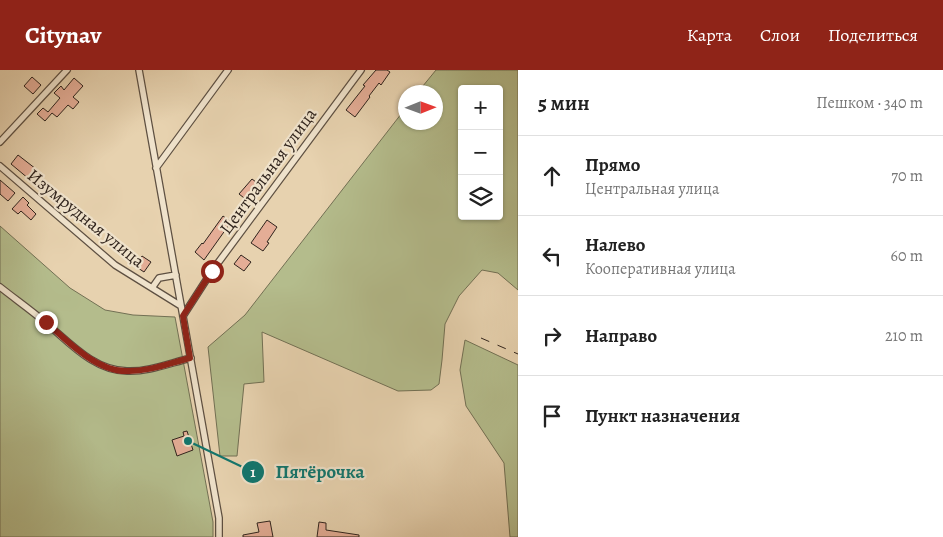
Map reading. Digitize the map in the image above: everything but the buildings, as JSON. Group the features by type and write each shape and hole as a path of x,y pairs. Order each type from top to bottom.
{"street":[{"path":"0,142 67,70"},
{"path":"139,70 219,518 219,537"},
{"path":"156,168 228,70"},
{"name":"Центральная улица","path":"183,316 212,271 361,70"},
{"name":"Изумрудная улица","path":"0,166 115,266 181,306"},
{"path":"152,288 159,278 176,275"},
{"path":"0,288 46,322 86,356 101,365 127,372 190,358"}],"green space":[{"path":"436,70 518,70 518,290 498,273 482,270 459,296 445,324 439,384 431,390 398,391 262,332 264,382 244,384 237,456 220,456 208,347 245,315 398,118 398,130 443,130 443,85 424,85"},
{"path":"0,226 70,288 105,310 133,315 175,317 213,522 213,537 0,537"},
{"path":"465,340 518,365 518,537 510,537 504,463 466,406 460,370"}],"railway":[{"path":"481,338 518,354"}],"place":[{"name":"Пятёрочка","path":"188,441"}],"route":[{"path":"46,322 92,360 115,370 127,372 147,369 190,358 183,316 212,271"}]}
